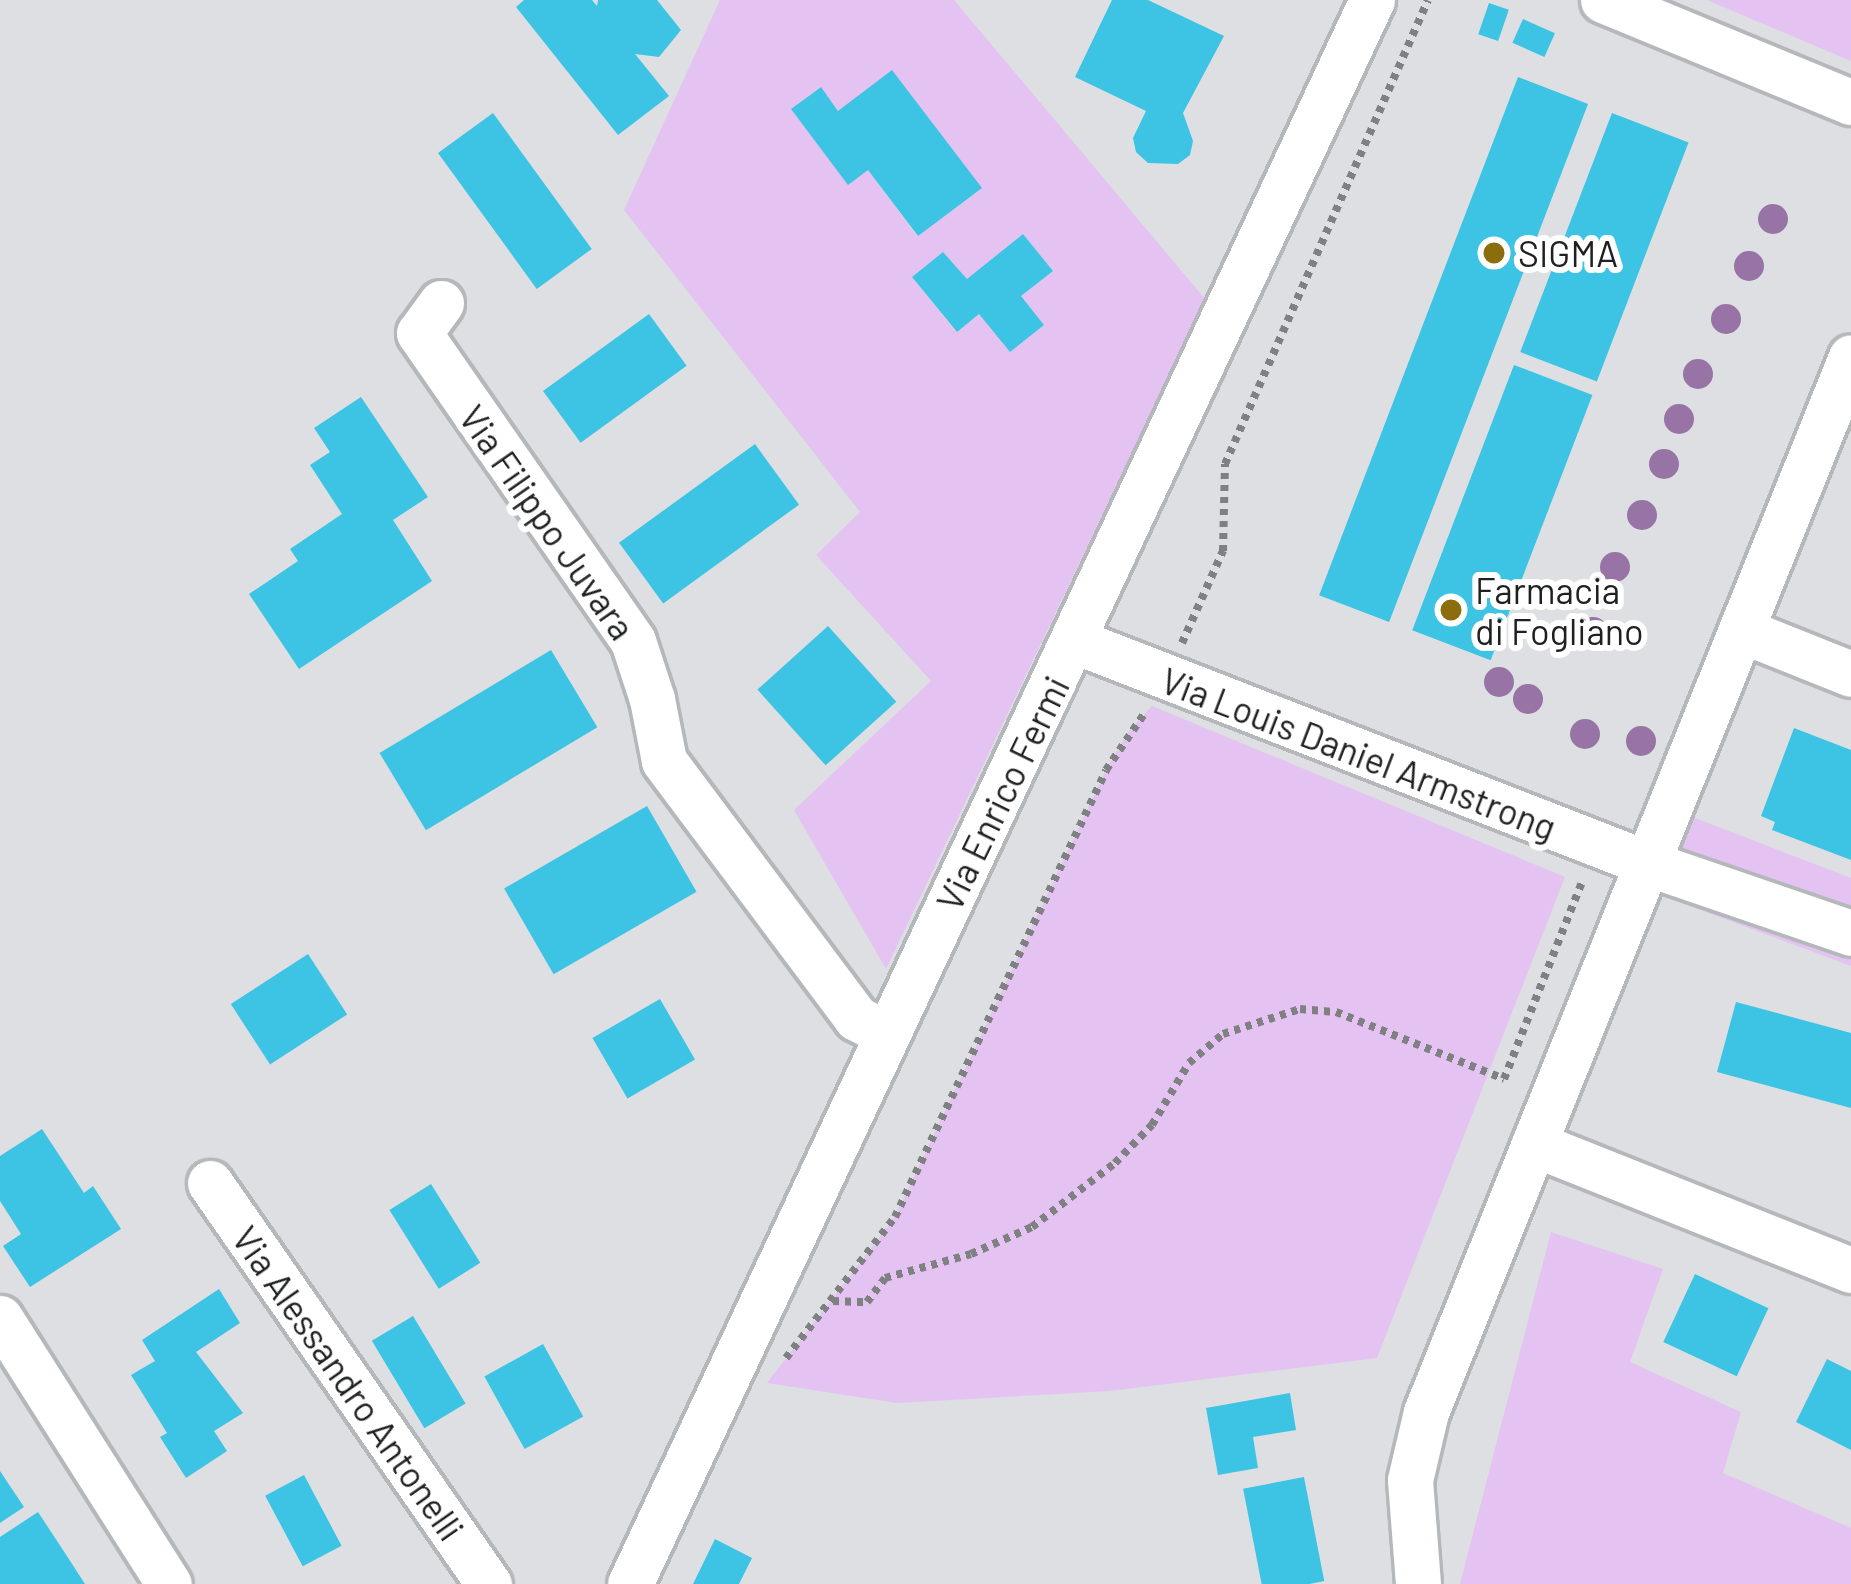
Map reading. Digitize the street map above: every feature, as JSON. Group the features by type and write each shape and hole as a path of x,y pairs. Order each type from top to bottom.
{"street":[{"name":"Via Enrico Fermi","path":"630,1584 1372,0"},
{"path":"1603,0 1851,102"},
{"name":"Via Filippo Juvara","path":"441,303 419,333 633,641 652,699 664,761 856,1018 887,1034"},
{"path":"1418,1584 1410,1480 1426,1412 1851,357"},
{"path":"1741,630 1851,674"},
{"name":"Via Louis Daniel Armstrong","path":"1075,641 1644,862 1851,933"},
{"path":"1534,1144 1851,1270"},
{"name":"Via Alessandro Antonelli","path":"210,1183 489,1584"},
{"path":"0,1318 169,1584"}],"path":[{"path":"832,1301 867,1303 885,1278 971,1254 1032,1227 1115,1163 1153,1125 1189,1063 1223,1034 1300,1009 1336,1012 1504,1079 1597,844"}],"shaded area":[{"path":"720,0 954,0 1205,299 886,969 794,810 931,681 816,555 860,512 624,210","holes":["892,71 981,189 917,236 868,170 848,184 791,109 820,87 839,111","1023,234 1053,271 1021,296 1044,325 1010,352 979,314 956,332 912,277 943,252 967,279"]},
{"path":"1707,0 1851,0 1851,61"},
{"path":"1152,706 1565,877 1377,1358 1109,1391 897,1403 767,1383 895,1217 1106,770 1129,731"},
{"path":"1690,816 1851,878 1851,966 1663,896"},
{"path":"1551,1232 1663,1269 1630,1362 1741,1412 1723,1473 1851,1528 1851,1584 1460,1584"}],"building":[{"path":"524,0 592,0 597,6 598,0 657,0 681,30 659,57 635,54 669,96 618,135 516,7"},
{"path":"1112,0 1148,0 1224,36 1183,113 1193,141 1190,155 1178,164 1148,163 1136,152 1133,138 1146,111 1075,77"},
{"path":"1489,3 1509,10 1498,41 1478,34"},
{"path":"1523,19 1555,33 1544,57 1512,43"},
{"path":"892,70 982,188 918,236 868,170 848,185 791,109 821,87 838,111"},
{"path":"1518,77 1588,104 1389,622 1319,595"},
{"path":"493,113 592,249 537,289 438,153"},
{"path":"1612,113 1689,142 1597,381 1520,352"},
{"path":"1023,234 1053,271 1021,296 1044,325 1010,352 979,314 957,332 912,277 943,252 967,279"},
{"path":"649,314 687,366 581,443 543,391"},
{"path":"1514,365 1592,395 1491,660 1412,630"},
{"path":"361,397 428,497 393,520 432,581 299,669 249,594 298,561 290,549 342,514 310,465 330,452 314,428"},
{"path":"755,444 799,505 663,603 619,543"},
{"path":"828,626 896,702 826,765 757,690"},
{"path":"551,650 597,727 426,830 380,753"},
{"path":"1794,728 1851,750 1851,860 1772,830 1775,822 1761,816"},
{"path":"647,806 696,892 554,974 504,888"},
{"path":"308,954 347,1014 270,1064 231,1004"},
{"path":"660,999 695,1060 627,1099 592,1038"},
{"path":"1736,1002 1851,1033 1851,1108 1717,1072"},
{"path":"42,1129 84,1193 93,1186 121,1229 30,1287 3,1246 21,1234 0,1201 0,1156"},
{"path":"431,1184 480,1263 439,1289 389,1210"},
{"path":"1695,1274 1768,1308 1737,1376 1663,1342"},
{"path":"219,1289 240,1323 196,1352 243,1413 214,1431 227,1451 186,1478 160,1437 167,1433 131,1375 155,1361 142,1340"},
{"path":"413,1316 466,1403 424,1428 372,1341"},
{"path":"543,1344 583,1417 525,1449 484,1376"},
{"path":"1827,1359 1851,1371 1851,1450 1796,1422"},
{"path":"1290,1393 1296,1430 1253,1437 1258,1468 1218,1475 1206,1408"},
{"path":"0,1471 24,1507 0,1523"},
{"path":"304,1475 342,1546 303,1566 265,1496"},
{"path":"1304,1477 1324,1581 1262,1584 1243,1489"},
{"path":"38,1512 85,1584 0,1584 0,1537"},
{"path":"715,1539 752,1558 739,1584 693,1584"}],"place":[{"name":"SIGMA","path":"1494,253"},
{"name":"Farmacia di Fogliano","path":"1451,610"}]}
